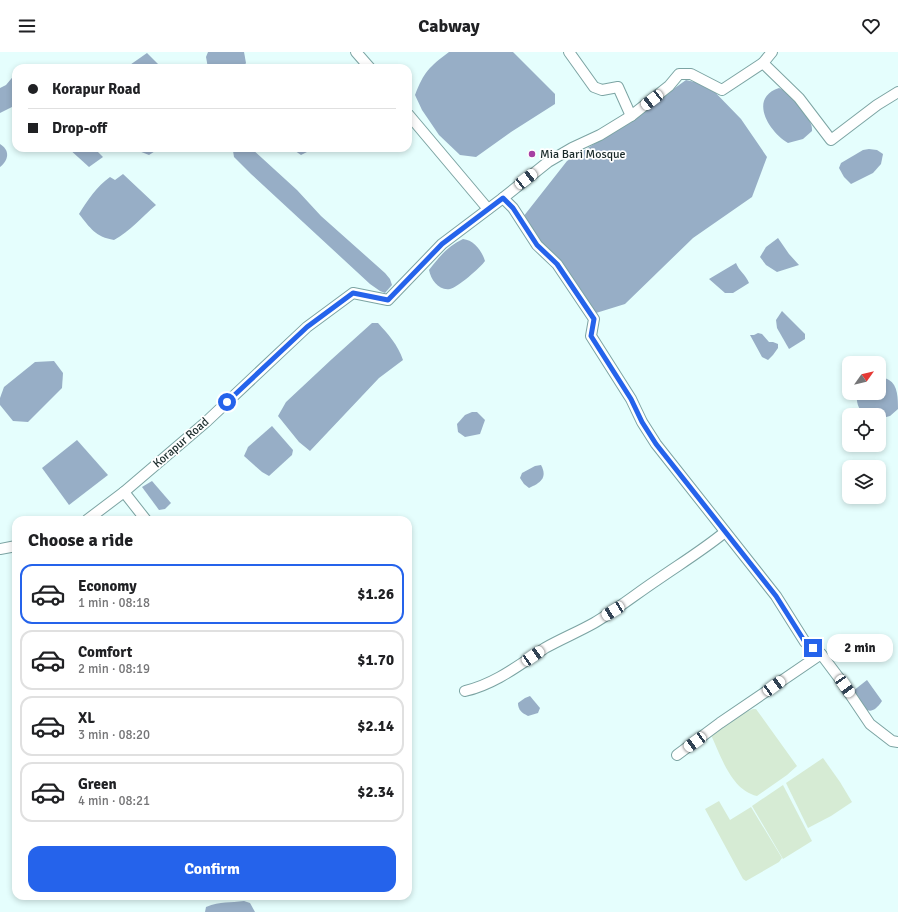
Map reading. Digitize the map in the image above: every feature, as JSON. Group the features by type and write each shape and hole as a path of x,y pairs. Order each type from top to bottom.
{"street":[{"path":"356,52 366,64"},
{"path":"569,52 594,87 602,90 618,87 631,116"},
{"name":"Korapur Road","path":"92,516 124,492 206,422 307,327 353,293 388,300 442,244 488,208 548,162 572,148 600,135 631,116 668,86 679,74 691,74 722,90 764,63 772,52"},
{"path":"764,63 799,98 831,140 877,105 898,92"},
{"path":"412,119 488,208"},
{"path":"503,198 513,208 537,245 557,264 594,319 591,336 631,399 642,422 656,444 776,596 805,642 821,654 870,724 892,740 898,742"},
{"path":"124,492 143,516"},
{"path":"465,691 497,679 546,648 594,623 704,549 725,532"},
{"path":"0,549 12,547"},
{"path":"677,755 821,654"}],"green space":[{"path":"756,709 797,766 757,796 748,793 734,780 723,762 711,735 742,714"},
{"path":"823,758 852,802 831,816 808,828 786,783"},
{"path":"783,785 812,841 783,859 752,806"},
{"path":"719,801 730,820 751,807 782,858 779,862 746,881 743,879 705,809"}],"water":[{"path":"208,52 244,52 246,63 207,64 206,57"},
{"path":"449,52 513,52 555,94 555,104 511,132 476,157 460,155 439,135 422,110 415,95 424,75"},
{"path":"147,53 158,64 131,64"},
{"path":"12,78 12,107 0,113 0,88 6,85"},
{"path":"686,80 708,85 741,119 767,157 752,197 693,238 625,304 596,313 579,287 540,242 523,217 567,161 618,129"},
{"path":"779,88 792,98 802,109 812,126 812,131 803,139 788,143 774,131 765,115 763,107 765,99 770,93"},
{"path":"0,144 7,152 7,158 0,167"},
{"path":"863,150 877,150 883,154 881,164 873,173 851,184 844,177 839,168 841,163"},
{"path":"72,152 98,152 103,157 89,167"},
{"path":"141,152 154,152 149,155"},
{"path":"233,152 255,152 297,190 321,216 385,273 390,279 392,285 385,293 370,284 234,157"},
{"path":"297,152 307,152 301,155"},
{"path":"123,174 156,205 120,236 114,240 108,239 102,237 90,228 79,214 85,204 105,181 110,177 115,180"},
{"path":"778,238 799,265 777,272 766,265 760,257 766,247"},
{"path":"463,239 471,241 477,247 482,253 485,261 474,272 453,288 446,289 439,287 434,281 429,270 444,252"},
{"path":"736,263 749,283 733,293 725,293 709,279"},
{"path":"782,311 805,334 805,339 789,349 777,328 776,320"},
{"path":"372,323 378,323 385,331 396,345 403,360 379,378 310,451 299,442 278,416 286,402"},
{"path":"758,333 762,334 769,342 778,344 778,348 768,360 762,357 750,335"},
{"path":"54,361 63,373 62,388 28,422 13,421 0,405 0,398 4,387 35,362"},
{"path":"886,378 892,382 896,389 898,409 890,416 886,417 886,408 860,408 857,400 886,400"},
{"path":"472,412 477,412 485,420 480,434 465,437 458,432 457,424 465,415"},
{"path":"272,426 293,450 292,455 269,476 262,472 244,456 248,447"},
{"path":"77,440 108,475 69,505 42,468"},
{"path":"541,465 544,473 542,480 529,488 520,478 522,473 535,466"},
{"path":"152,481 171,503 165,509 159,510 142,487"},
{"path":"867,680 882,701 873,710 865,709 853,691"},
{"path":"530,696 540,708 538,713 528,716 521,711 518,703"},
{"path":"244,901 250,903 255,912 205,912 206,907 211,905"}],"place":[{"name":"Mia Bari Mosque","path":"532,154"}],"route":[{"path":"227,402 307,327 353,293 388,300 442,244 503,198 513,208 537,245 557,264 594,319 591,336 631,399 642,422 656,444 776,596 805,642 813,648"}]}
